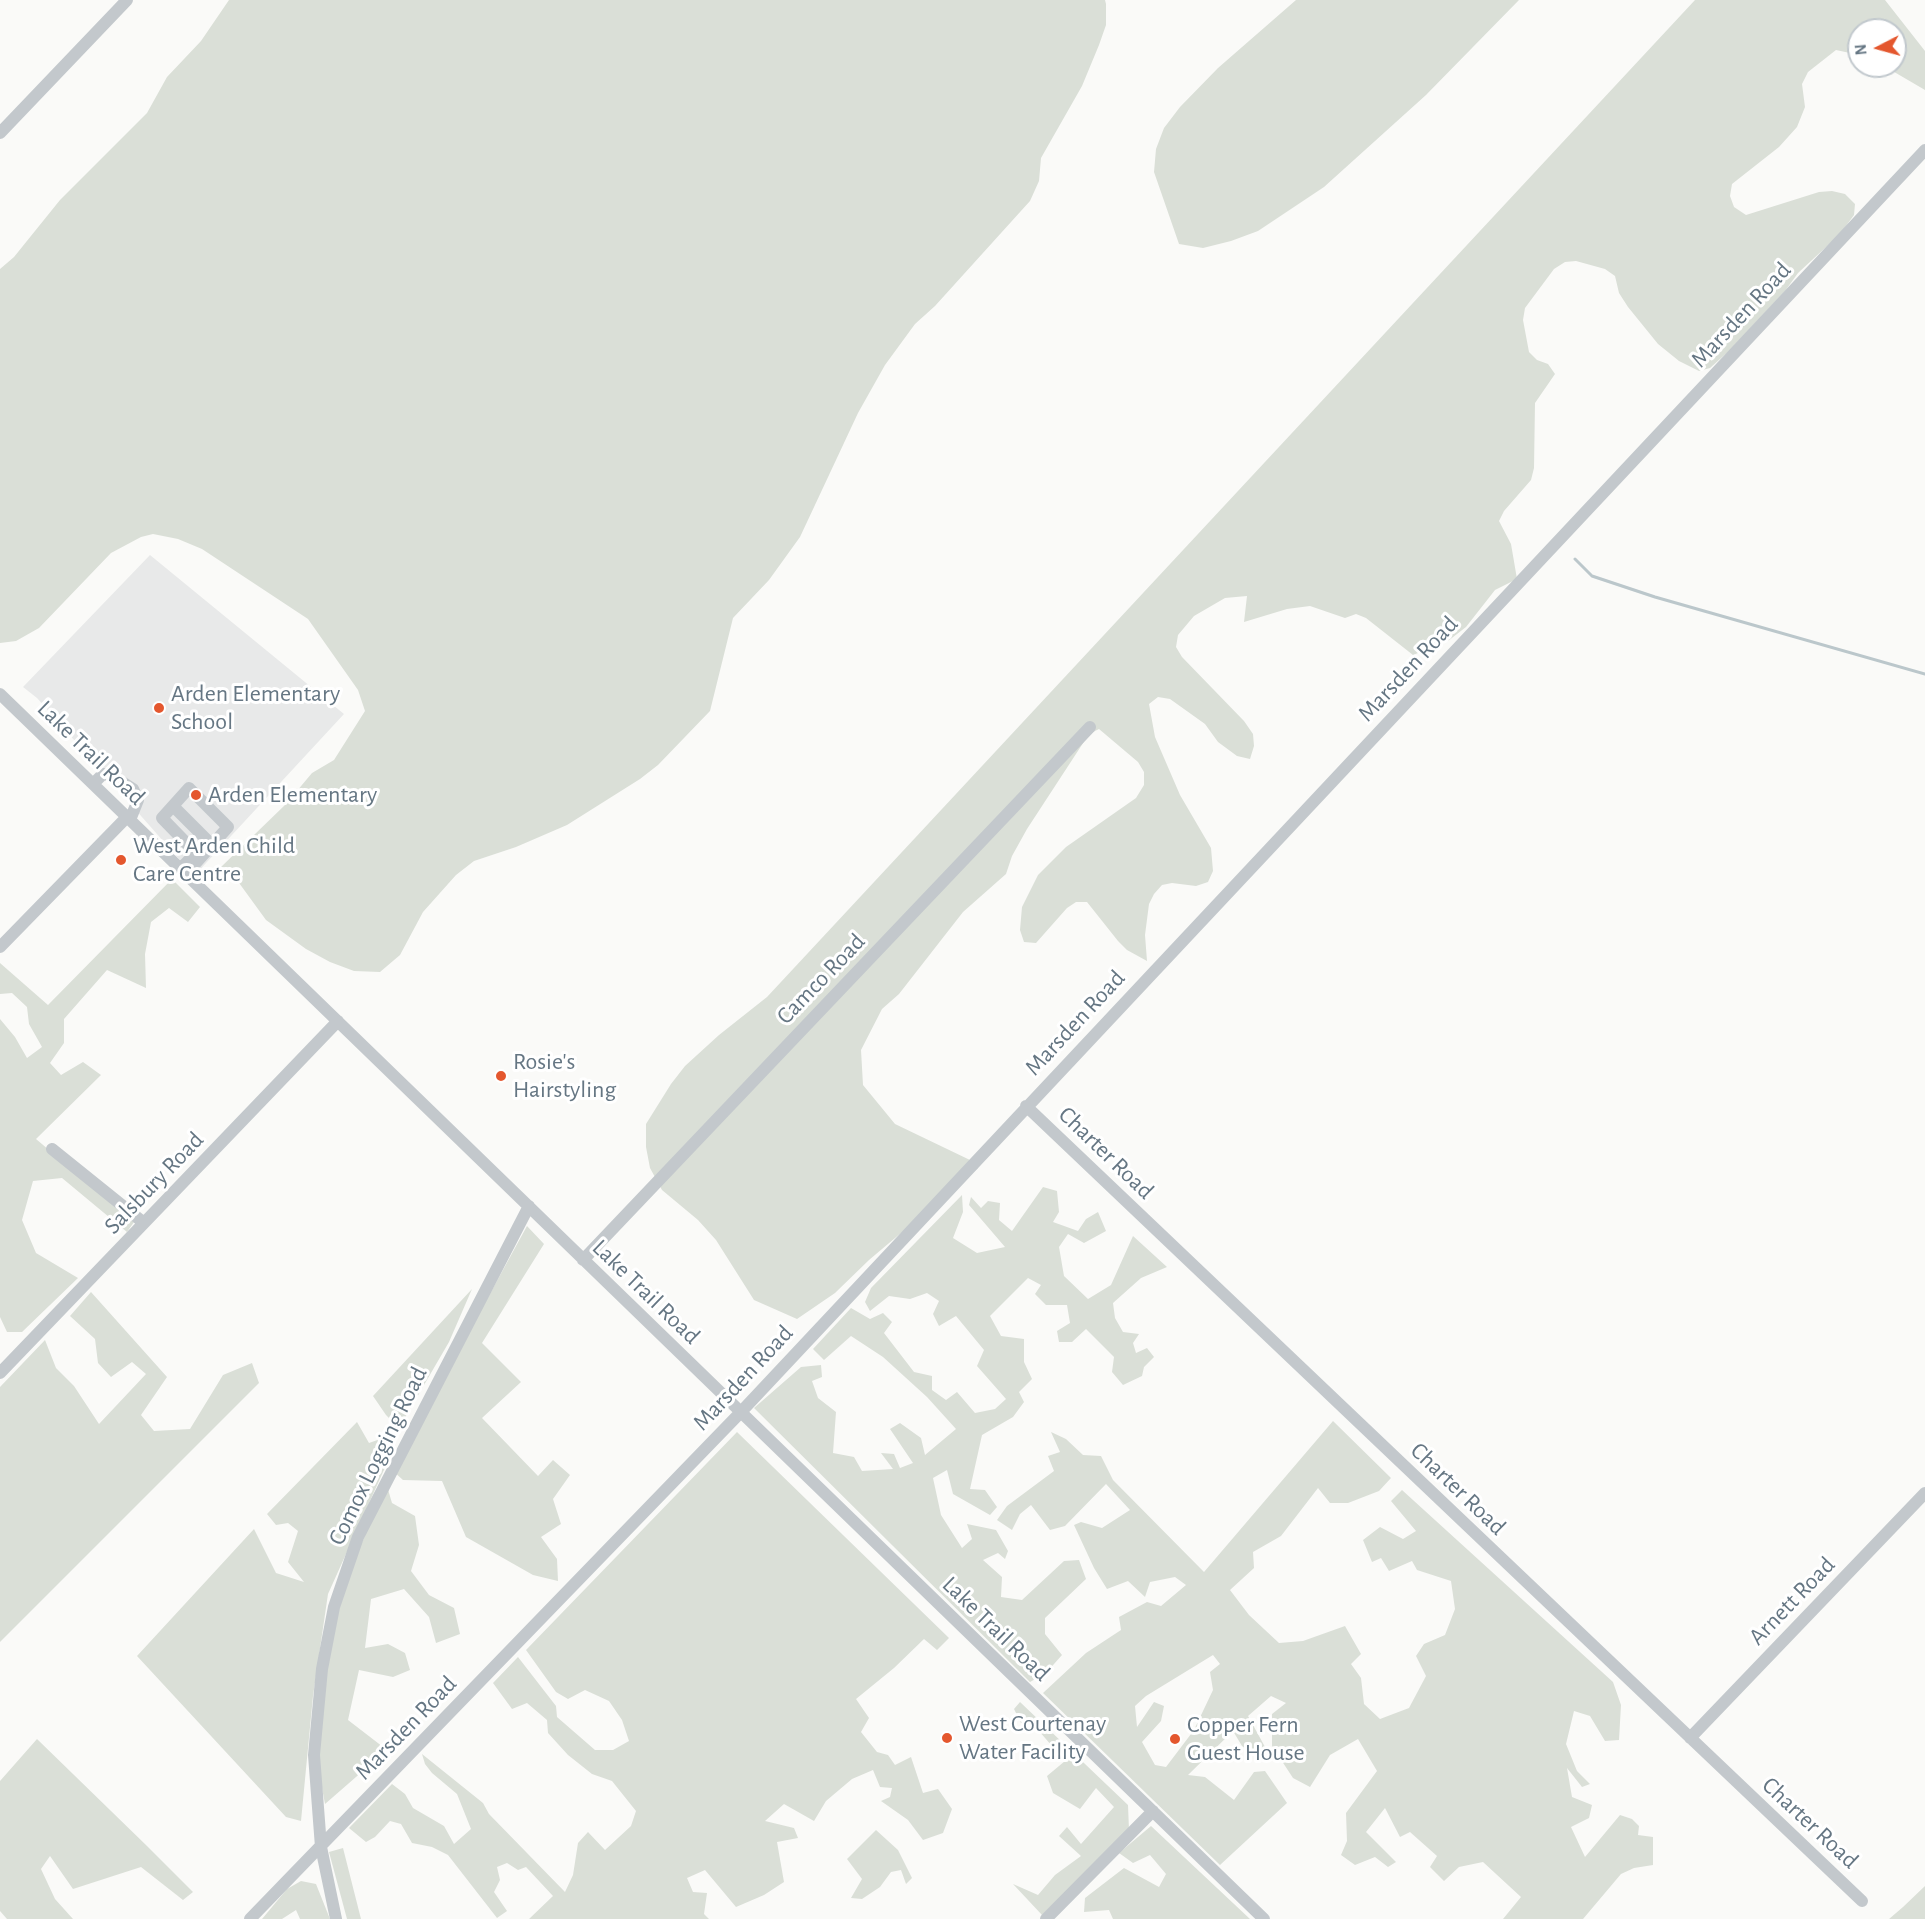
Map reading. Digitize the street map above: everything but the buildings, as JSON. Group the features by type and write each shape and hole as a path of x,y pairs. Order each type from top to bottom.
{"street":[{"path":"0,133 127,0"},
{"name":"Marsden Road","path":"250,1919 740,1413 1925,150"},
{"name":"Lake Trail Road","path":"0,694 1264,1919"},
{"name":"Camco Road","path":"583,1260 1090,727"},
{"path":"0,947 129,819 138,800 133,789 111,775 103,774 93,784"},
{"path":"189,788 228,827 183,872 196,853 162,818 189,788"},
{"path":"173,806 213,844"},
{"name":"Salsbury Road","path":"0,1373 338,1021"},
{"name":"Charter Road","path":"1026,1106 1862,1901"},
{"path":"52,1149 144,1223"},
{"name":"Comox Logging Road","path":"336,1919 321,1847 314,1755 322,1669 334,1607 358,1537 529,1206"},
{"name":"Arnett Road","path":"1690,1738 1925,1493"},
{"path":"1046,1919 1153,1811"}],"shaded area":[{"path":"229,0 1105,0 1106,4 1106,25 1099,45 1082,86 1041,158 1039,181 1030,201 935,306 915,324 885,365 858,413 800,537 769,580 733,618 710,711 658,765 640,779 567,825 516,847 474,861 456,875 423,912 400,955 380,972 354,971 330,962 306,949 266,920 234,876 220,868 286,804 312,773 334,760 365,711 358,690 308,619 202,549 178,539 153,534 141,537 111,553 39,628 16,641 0,643 0,269 14,257 60,200 147,113 167,77 201,41"},
{"path":"1296,0 1519,0 1426,95 1324,187 1258,231 1203,248 1179,244 1154,172 1156,149 1164,128 1180,107 1218,68"},
{"path":"1695,0 1885,0 1899,18 1847,18 1847,52 1836,50 1808,72 1802,84 1805,107 1797,127 1779,147 1732,184 1730,196 1734,207 1746,215 1819,192 1832,191 1845,194 1855,204 1854,215 1840,234 1798,273 1785,291 1710,368 1699,371 1679,361 1658,344 1619,293 1615,276 1605,269 1576,261 1565,262 1554,269 1525,308 1523,320 1529,352 1537,360 1548,364 1555,374 1535,403 1534,468 1531,480 1504,511 1499,521 1511,544 1517,579 1495,590 1466,627 1448,641 1413,655 1366,618 1356,614 1345,618 1310,606 1287,609 1244,622 1247,596 1225,598 1194,616 1178,635 1176,647 1182,657 1244,721 1253,734 1254,746 1250,759 1237,756 1218,742 1205,724 1170,699 1158,697 1149,704 1155,737 1180,795 1211,848 1213,871 1208,882 1196,886 1172,883 1162,885 1154,894 1149,904 1145,935 1147,961 1127,950 1087,902 1076,902 1067,908 1036,943 1024,942 1020,930 1022,907 1038,875 1066,847 1136,798 1144,785 1144,772 1138,762 1099,729 1089,734 1027,829 1012,856 1006,874 963,912 899,994 882,1009 861,1050 863,1085 895,1124 970,1160 978,1168 869,1260 835,1293 797,1319 754,1300 716,1240 698,1220 662,1190 650,1168 646,1147 646,1124 685,1066 719,1035 767,997"},
{"path":"1907,28 1925,51 1925,90 1904,78 1907,78"},
{"name":"Arden Elementary","path":"150,555 344,714 194,876 37,698 23,687"},
{"path":"172,879 200,907 188,922 169,908 151,922 145,954 146,988 107,970 64,1019 64,1043 50,1063 61,1075 83,1062 101,1075 36,1139 134,1222 127,1232 62,1178 33,1181 22,1220 36,1253 78,1278 22,1332 7,1332 0,1317 0,1019 15,1037 27,1058 42,1047 29,1024 27,1007 12,993 0,994 0,963 48,1005"},
{"path":"1043,1187 1057,1191 1059,1212 1053,1222 1078,1231 1086,1219 1098,1212 1106,1231 1084,1243 1068,1234 1059,1247 1064,1276 1088,1299 1111,1285 1133,1236 1167,1267 1141,1278 1113,1303 1115,1318 1123,1332 1139,1334 1133,1343 1136,1353 1147,1348 1154,1357 1144,1367 1142,1376 1123,1385 1112,1372 1114,1357 1086,1329 1072,1342 1059,1342 1057,1331 1070,1323 1067,1305 1046,1305 1035,1294 1041,1285 1028,1278 990,1316 1001,1336 1024,1339 1024,1362 1032,1379 1019,1392 1024,1402 1013,1417 982,1435 970,1489 985,1490 997,1507 990,1515 953,1494 947,1470 933,1478 941,1515 962,1548 972,1539 967,1524 996,1530 1008,1551 1005,1559 998,1553 983,1560 1002,1577 1001,1597 1022,1600 1064,1561 1079,1560 1086,1579 1045,1618 1045,1634 1062,1655 1046,1673 1030,1682 754,1408 801,1367 821,1365 822,1377 812,1381 818,1398 836,1412 833,1453 854,1457 862,1471 893,1469 881,1453 894,1454 900,1468 913,1463 890,1429 900,1423 921,1438 925,1455 956,1429 927,1397 883,1357 851,1336 824,1360 813,1349 851,1308 870,1319 883,1313 892,1322 884,1333 914,1372 932,1376 932,1390 946,1400 957,1392 975,1413 995,1409 1006,1399 977,1366 984,1350 956,1316 939,1326 933,1314 939,1301 927,1293 910,1299 889,1296 870,1311 865,1302 871,1288 962,1195 963,1212 953,1238 977,1253 1005,1247 969,1205 971,1197 981,1208 988,1201 1000,1203 999,1220 1012,1231"},
{"path":"527,1226 544,1244 482,1343 521,1382 482,1418 538,1476 553,1460 570,1475 553,1499 561,1524 541,1537 557,1559 558,1581 533,1575 466,1537 442,1481 403,1480 393,1471"},
{"path":"472,1289 449,1342 399,1428 386,1415 373,1396"},
{"path":"91,1292 167,1377 141,1415 154,1431 190,1429 223,1375 252,1363 259,1383 0,1642 0,1387 45,1340 56,1368 74,1386 99,1424 146,1374 132,1362 111,1377 98,1363 95,1339 70,1316"},
{"path":"1333,1421 1391,1478 1379,1491 1348,1503 1330,1503 1318,1488 1281,1536 1253,1552 1254,1568 1230,1590 1249,1615 1279,1643 1303,1641 1345,1626 1361,1654 1351,1664 1361,1678 1364,1704 1380,1719 1409,1708 1426,1676 1416,1656 1424,1644 1445,1635 1455,1609 1451,1581 1417,1570 1412,1561 1389,1571 1381,1558 1372,1562 1363,1540 1380,1527 1403,1539 1416,1531 1391,1501 1402,1490 1613,1682 1621,1705 1619,1740 1605,1741 1590,1716 1574,1711 1566,1744 1577,1771 1590,1784 1582,1787 1567,1768 1572,1797 1592,1805 1589,1818 1571,1827 1585,1857 1620,1815 1632,1819 1639,1826 1638,1835 1653,1837 1653,1865 1634,1868 1621,1874 1583,1919 1503,1919 1521,1897 1483,1862 1459,1867 1444,1881 1430,1867 1437,1856 1410,1832 1400,1837 1385,1808 1366,1832 1396,1862 1388,1867 1375,1857 1355,1865 1341,1855 1347,1841 1346,1813 1377,1771 1358,1739 1330,1755 1310,1787 1293,1778 1272,1746 1272,1714 1286,1703 1271,1696 1248,1716 1270,1756 1262,1761 1242,1746 1233,1731 1188,1775 1205,1777 1234,1800 1254,1772 1265,1771 1287,1803 1220,1865 1043,1693 1086,1653 1121,1630 1119,1617 1147,1602 1161,1606 1186,1585 1175,1577 1150,1582 1145,1597 1128,1581 1107,1589 1094,1568 1074,1525 1081,1522 1102,1528 1130,1510 1106,1484 1065,1526 1050,1530 1031,1505 1020,1514 1012,1530 997,1520 1007,1506 1054,1471 1048,1456 1060,1452 1051,1432 1066,1439 1083,1455 1101,1456 1113,1480 1204,1572","holes":["1213,1655 1220,1664 1210,1672 1213,1690 1194,1730 1166,1767 1155,1765 1142,1742 1161,1721 1164,1706 1154,1702 1137,1727 1135,1706 1146,1696"]},
{"path":"357,1422 369,1443 386,1437 392,1452 328,1594 313,1696 301,1821 286,1817 137,1656 254,1529 276,1573 304,1582 288,1562 298,1531 288,1523 276,1525 267,1514"},
{"path":"737,1432 949,1638 937,1650 924,1639 894,1668 856,1699 869,1718 861,1732 877,1752 888,1755 895,1765 911,1757 923,1793 938,1789 952,1809 943,1833 923,1840 908,1820 881,1801 890,1797 892,1788 880,1787 873,1770 852,1779 826,1801 814,1821 784,1804 765,1821 794,1828 798,1838 777,1842 784,1882 764,1895 736,1907 705,1870 687,1878 693,1892 707,1893 704,1914 709,1919 529,1919 553,1896 526,1867 518,1870 507,1863 497,1867 500,1880 494,1892 507,1911 497,1918 448,1855 432,1847 412,1843 401,1824 390,1821 375,1837 366,1842 349,1828 392,1784 405,1794 413,1808 444,1826 454,1844 471,1829 457,1794 432,1773 425,1764 422,1754 483,1803 489,1814 565,1892 573,1875 578,1843 588,1832 605,1850 631,1826 636,1811 612,1781 592,1774 568,1755 548,1733 547,1720 527,1703 512,1709 493,1683 518,1657 556,1706 557,1717 595,1750 613,1750 629,1741 622,1720 609,1701 585,1690 568,1699 556,1692 526,1650"},
{"path":"387,1486 392,1503 415,1516 419,1545 411,1571 429,1595 454,1608 460,1634 436,1643 429,1617 404,1589 371,1599 365,1648 388,1644 405,1653 410,1670 393,1677 359,1670 348,1720 387,1750 325,1804 318,1767 324,1691 338,1596"},
{"path":"1020,1702 1128,1805 1129,1830 1042,1915 1013,1884 1038,1895 1055,1875 1081,1856 1059,1836 1067,1827 1081,1844 1114,1807 1096,1788 1080,1809 1053,1793 1047,1776 1065,1761 1032,1723 1021,1723 1014,1709"},
{"path":"37,1739 193,1892 183,1900 141,1867 73,1889 50,1856 41,1869 55,1899 73,1919 7,1919 0,1911 0,1781"},
{"path":"1151,1826 1250,1919 1113,1919 1109,1910 1084,1912 1085,1898 1124,1868 1159,1887 1166,1874 1150,1855 1133,1863 1119,1853"},
{"path":"876,1830 898,1850 912,1878 906,1884 901,1870 891,1872 880,1887 862,1899 851,1898 862,1879 847,1859"},
{"path":"343,1848 361,1919 347,1919 329,1852"},
{"path":"301,1881 316,1884 330,1919 300,1919 296,1910 282,1919 262,1919 287,1889"},
{"path":"1925,1886 1925,1919 1889,1919 1903,1907"}],"waterway":[{"path":"1575,559 1592,576 1655,597 1925,674"}],"place":[{"name":"Arden Elementary School","path":"159,708"},
{"name":"Arden Elementary","path":"196,795"},
{"name":"West Arden Child Care Centre","path":"121,860"},
{"name":"Rosie's Hairstyling","path":"501,1076"},
{"name":"West Courtenay Water Facility","path":"947,1738"},
{"name":"Copper Fern Guest House","path":"1175,1739"}]}
